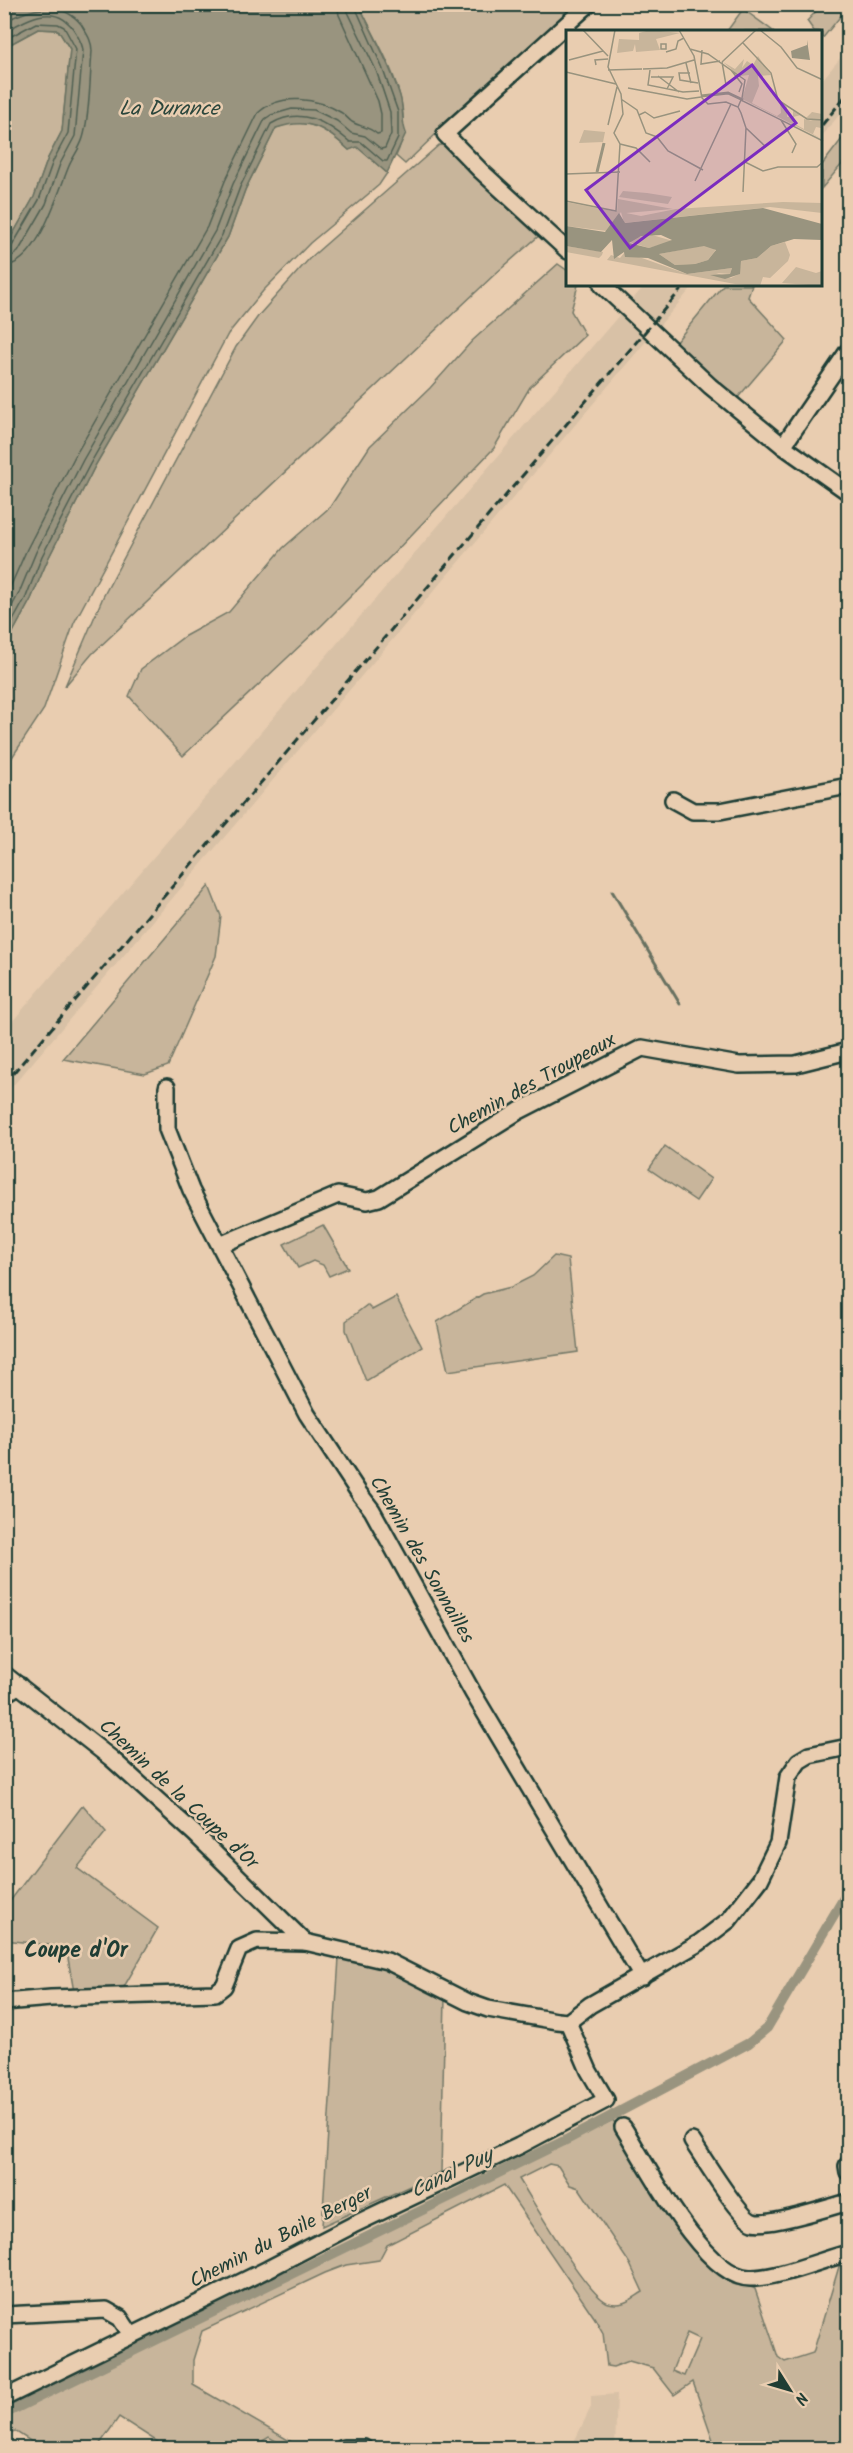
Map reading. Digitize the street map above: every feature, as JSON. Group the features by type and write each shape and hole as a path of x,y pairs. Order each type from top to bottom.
{"street":[{"path":"566,249 480,171 445,134 589,4"},
{"path":"603,286 710,386 783,446 849,492"},
{"path":"783,446 849,351"},
{"path":"673,800 693,810 720,811 849,786"},
{"name":"Chemin des Troupeaux","path":"220,1245 338,1195 367,1201 379,1198 519,1111 642,1048 740,1065 796,1064 849,1051"},
{"name":"Chemin des Sonnailles","path":"167,1088 167,1129 191,1190 307,1414 372,1510 473,1693 642,1977"},
{"name":"Chemin de la Coupe d'Or","path":"4,1674 112,1759 195,1834 305,1942"},
{"path":"4,1695 19,1685"},
{"path":"4,2002 51,1998 215,1993 224,1986 239,1949 257,1941 305,1942 387,1961 468,2002 489,2009 568,2022 590,2005 699,1943 729,1920 760,1880 778,1843 788,1777 799,1761 824,1750 849,1747"},
{"name":"Chemin du Baile Berger","path":"4,2398 268,2269 352,2224 519,2146 606,2100 589,2071 568,2022"},
{"path":"623,2127 687,2230 708,2255 730,2274 747,2279 763,2278 849,2253"},
{"path":"692,2141 741,2212 753,2222 767,2223 849,2202"},
{"path":"849,2164 847,2166 849,2172"},
{"path":"4,2315 106,2310 120,2318 132,2336"},
{"path":"344,2448 364,2448"}],"shaded area":[{"path":"359,5 582,5 473,98 405,164 396,156 402,137 403,118 400,98 386,59"},
{"path":"822,5 848,5 823,38 823,30 813,30 807,21"},
{"path":"743,9 772,30 728,30"},
{"path":"38,29 58,30 70,49 62,131 48,158 34,197 5,248 5,47"},
{"path":"848,49 848,104 823,135 823,79"},
{"path":"294,122 324,130 349,150 357,146 387,173 379,185 310,243 263,291 228,334 74,623 44,709 5,768 5,647 31,599 48,559 95,466 228,237 245,190 276,128"},
{"path":"848,131 848,157 823,187 823,164"},
{"path":"439,145 447,146 541,234 494,275 92,654 65,686 103,597 236,347 259,315 309,259"},
{"path":"558,264 566,270 566,286 578,286 571,311 585,335 530,387 494,448 321,626 183,756 129,696 141,669 185,636 229,612 283,548 330,507 370,446 430,388 472,341"},
{"path":"644,286 693,286 5,1095 5,1030"},
{"path":"722,286 752,286 748,297 787,340 735,401 675,343"},
{"path":"209,886 221,916 216,956 168,1066 145,1074 63,1059"},
{"path":"665,1146 711,1179 696,1201 649,1169"},
{"path":"323,1225 348,1268 329,1276 323,1265 313,1261 298,1268 284,1244"},
{"path":"554,1256 568,1259 578,1352 448,1371 437,1322 483,1294 511,1287 533,1276"},
{"path":"396,1297 422,1347 366,1381 346,1330 346,1321 367,1305 372,1310"},
{"path":"83,1805 106,1832 77,1868 158,1928 121,1992 74,1992 66,1947 5,1940 4,1909"},
{"path":"339,1958 385,1965 445,1997 441,2172 322,2226"},
{"path":"613,2120 668,2210 703,2258 719,2275 733,2284 755,2289 778,2357 785,2362 813,2353 841,2260 848,2259 848,2448 707,2448 713,2440 693,2382 674,2395 653,2368 629,2361 613,2367 607,2366 603,2333 594,2317 504,2185 387,2245 379,2260 346,2265 325,2273 202,2331 193,2360 193,2385 302,2448 288,2448 269,2437 251,2448 167,2448 119,2417 97,2448 41,2448 15,2431 5,2434 5,2417","holes":["549,2164 558,2166 570,2185 579,2188 630,2264 643,2292 631,2300 614,2304 600,2297 588,2285 548,2227 519,2179","687,2333 700,2339 684,2376 672,2371"]},
{"path":"617,2394 615,2448 571,2448 591,2407 591,2396"}],"water":[{"name":"La Durance","path":"5,4 359,5 396,84 406,133 387,173 357,147 349,150 332,135 316,126 298,124 276,128 245,190 228,237 95,466 48,559 31,599 5,647 5,248 34,197 48,158 62,131 70,49 58,30 38,29 5,47"}],"waterway":[{"path":"612,891 680,1004"},
{"name":"Canal Puy","path":"4,2414 568,2139 749,2043 767,2028 848,1891"}],"railway":[{"path":"823,124 848,93"},
{"path":"4,1084 684,286"}],"district":[{"name":"Coupe d'Or","path":"76,1951"}]}
